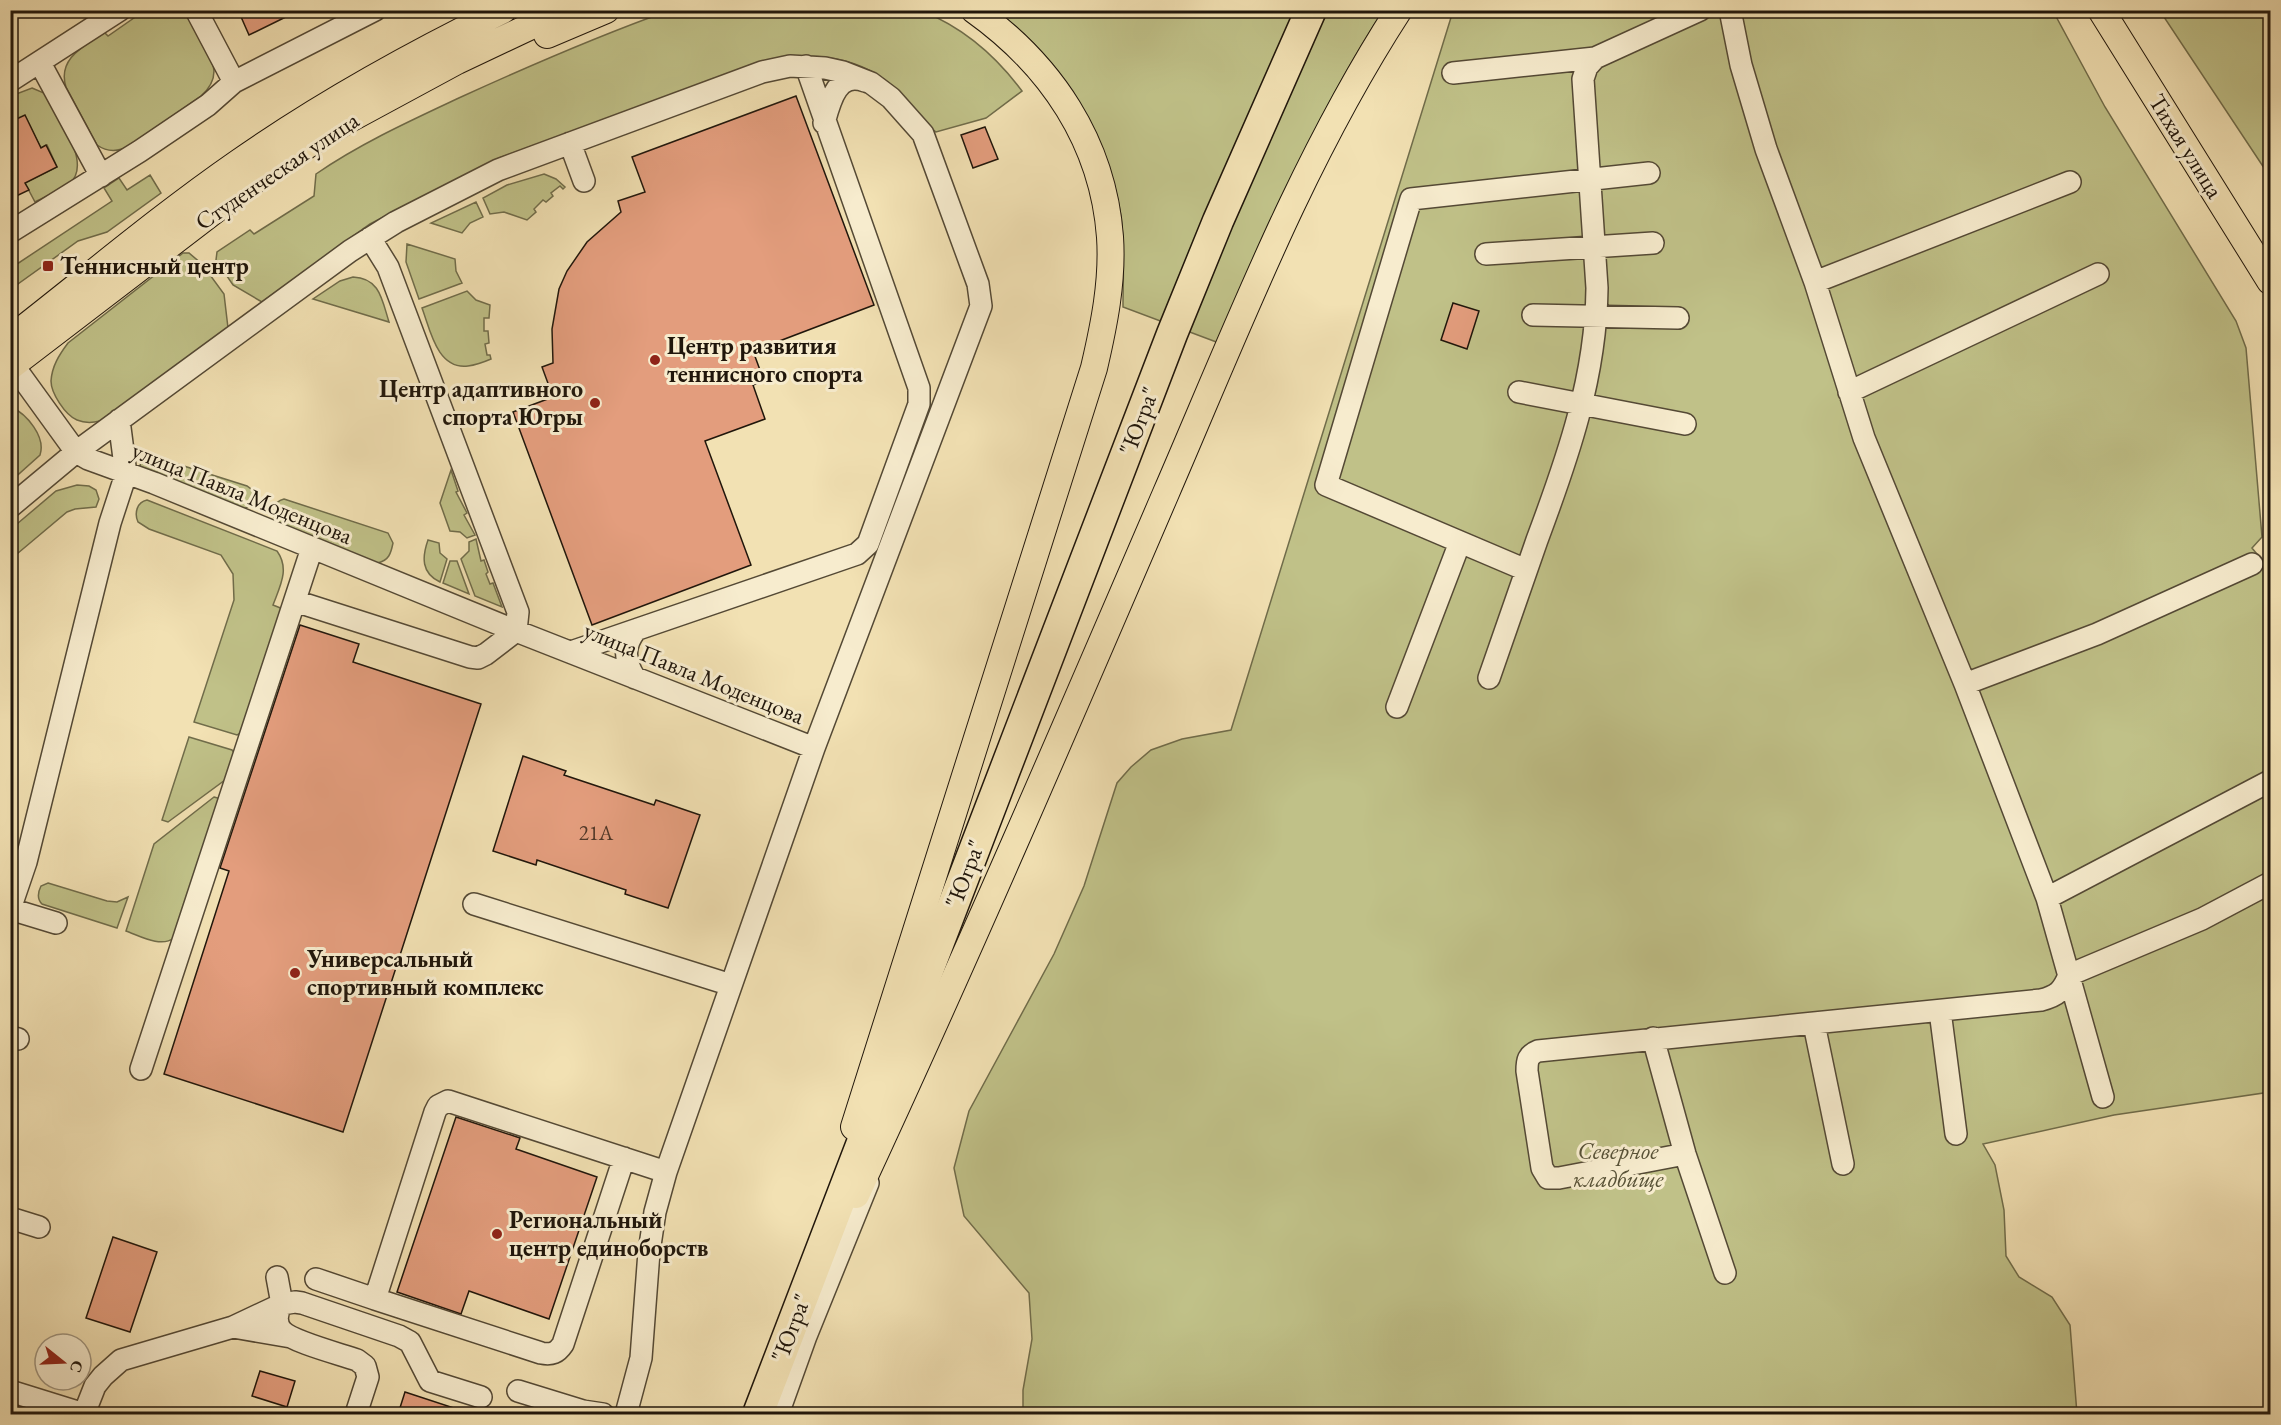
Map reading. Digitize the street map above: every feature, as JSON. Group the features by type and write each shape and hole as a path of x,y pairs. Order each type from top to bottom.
{"highway":[{"name":"\"Югра\"","path":"758,1414 1172,334 1218,220 1311,10"}],"main road":[{"name":"Студенческая улица","path":"10,339 158,223 256,151 344,94 503,10"},
{"name":"Студенческая улица","path":"12,366 249,184 346,121 457,61 565,10"},
{"path":"346,121 606,10"},
{"path":"783,1350 1094,368 1105,324 1110,280 1110,238 1105,200 1084,136 1069,108 1027,54 999,28 974,10"},
{"path":"783,1350 908,1083 1294,197 1366,61 1399,10"},
{"name":"Тихая улица","path":"2101,10 2271,280"}],"street":[{"path":"10,81 120,10"},
{"path":"196,10 234,82"},
{"path":"10,232 102,176 208,105 234,82 375,10"},
{"path":"1453,73 1595,58 1700,10"},
{"path":"1730,10 1741,65 1766,149 1815,282 1864,438 1965,684 2047,898 2103,1097"},
{"path":"1489,678 1569,453 1589,373 1596,317 1596,248 1583,80 1587,67 1595,58"},
{"path":"40,63 102,176"},
{"path":"571,652 857,554 868,544 919,404 919,388 824,123 806,66"},
{"path":"10,507 76,452 119,420 370,238 396,222 498,170 768,70 806,66 843,72 871,83 891,98 923,134 978,284 981,306 814,748"},
{"path":"824,123 829,105 838,87 846,80 857,78 871,83"},
{"path":"570,143 584,181"},
{"path":"1527,570 1326,485 1411,199 1649,173"},
{"path":"1815,282 2070,182"},
{"path":"295,600 470,657 478,658 486,654 516,631 518,612 388,267 370,238"},
{"path":"1486,254 1653,243"},
{"path":"1849,392 2098,274"},
{"path":"1533,315 1678,318"},
{"name":"улица Павла Моденцова","path":"12,366 76,452 88,459 814,748 666,1172 649,1252 641,1358 626,1414"},
{"path":"1519,393 1685,424"},
{"path":"56,923 11,909 26,862 110,523 126,474 119,420"},
{"path":"76,452 122,444"},
{"path":"1397,707 1460,542"},
{"path":"141,1069 312,548"},
{"path":"1965,684 2097,634 2252,564"},
{"path":"635,678 626,662 626,653 636,630"},
{"path":"2047,898 2271,782"},
{"path":"1685,1154 1559,1178 1548,1178 1542,1168 1527,1071 1527,1061 1531,1054 1538,1051 1653,1038 2042,1000 2053,997 2064,989 2069,975 2202,919 2271,883"},
{"path":"474,904 730,985"},
{"path":"1940,1011 1956,1134"},
{"path":"1814,1024 1843,1164"},
{"path":"1653,1038 1685,1154 1725,1273"},
{"path":"778,1414 806,1336 908,1083"},
{"path":"375,1299 435,1112 443,1103 456,1102 666,1172"},
{"path":"316,1279 541,1353 557,1352 563,1344 624,1158"},
{"path":"10,1218 39,1227"},
{"path":"10,1391 84,1414 95,1386 107,1371 121,1360 243,1322 282,1304 295,1302 399,1336 410,1342 430,1381 481,1397"},
{"path":"282,1304 278,1314 278,1323 282,1330 291,1337"},
{"path":"243,1322 357,1360 365,1366 368,1377 356,1414"},
{"path":"518,1390 589,1413"}],"green space":[{"path":"144,11 185,11 213,65 213,79 209,88 201,96 129,146 117,150 105,149 97,145 66,87 65,69 74,54 81,48 104,32 108,36"},
{"path":"668,11 922,11 951,25 977,44 1001,66 1022,91 986,118 936,132 926,124 898,91 869,70 852,63 817,56 764,61 499,158 370,224 262,302 233,285 216,260 217,252 250,230 254,234 314,196 316,174 369,142 512,74"},
{"path":"996,11 1383,11 1358,50 1314,132 1219,343 1123,307 1121,216 1115,186 1093,128 1061,76 1020,30"},
{"name":"Северное кладбище","path":"1453,11 2053,11 2105,107 2236,321 2246,348 2262,537 2252,548 2270,570 2270,1092 2114,1115 1983,1144 1995,1165 2004,1210 2006,1256 2019,1277 2052,1297 2070,1325 2077,1414 1023,1414 1023,1390 1032,1339 1029,1293 964,1216 954,1168 969,1111 1054,954 1084,886 1117,783 1151,750 1182,739 1231,730"},
{"path":"2160,11 2270,11 2270,177"},
{"path":"32,88 44,93 48,98 72,141 77,165 75,176 69,184 35,202 25,183 57,167 47,145 41,148 25,116 11,122 11,96"},
{"path":"544,174 556,179 565,187 563,189 560,186 551,193 553,196 546,202 543,200 534,209 536,212 527,220 504,212 490,214 483,198 507,185"},
{"path":"150,175 161,193 107,232 78,241 18,284 11,295 11,268 112,201 104,188 119,178 127,190"},
{"path":"476,202 483,217 470,223 462,233 431,223"},
{"path":"407,244 455,259 456,271 462,283 419,299 406,262"},
{"path":"183,253 189,253 202,264 224,294 228,328 100,421 85,422 72,417 53,391 51,381 56,361 68,343"},
{"path":"353,277 369,281 374,286 382,298 389,322 313,299 340,281"},
{"path":"467,291 476,300 490,305 489,318 484,318 484,331 488,331 489,343 485,344 487,355 490,355 491,359 471,366 457,366 449,362 436,346 422,308"},
{"path":"11,407 23,415 34,427 41,448 40,455 11,481"},
{"path":"149,455 247,486 255,492 254,501 242,509 140,467 141,459"},
{"path":"451,470 458,491 456,492 467,513 464,515 475,535 467,538 460,532 450,531 440,503"},
{"path":"77,485 89,486 96,490 99,499 96,507 67,512 11,559 11,529 56,491"},
{"path":"284,499 388,533 393,543 389,556 377,563 276,522 275,505"},
{"path":"147,500 277,551 281,558 283,571 281,584 273,605 283,609 243,732 237,735 194,722 234,600 233,574 221,555 149,529 138,522 137,508"},
{"path":"476,539 481,561 484,560 488,572 486,574 490,584 493,583 502,607 475,596 461,559 469,551 469,542"},
{"path":"428,540 439,543 440,553 447,559 440,582 426,569 424,558"},
{"path":"450,561 457,561 469,594 443,583"},
{"path":"189,737 232,750 236,755 229,777 168,822 162,820"},
{"path":"214,797 221,799 174,938 163,942 126,931 154,844"},
{"path":"48,883 107,901 117,902 128,897 117,928 42,904 39,891 41,886"}],"building":[{"path":"238,10 300,10 249,35"},
{"name":"Центр развития теннисного спорта","path":"796,96 874,305 753,351 764,381 753,385 765,419 705,441 751,565 592,625 513,412 553,397 542,367 553,363 552,329 559,289 567,271 587,242 621,212 618,201 645,192 632,157"},
{"path":"25,115 41,148 46,145 57,167 25,183 29,190 10,199 10,122"},
{"path":"985,127 998,159 973,168 961,135"},
{"path":"1453,303 1479,311 1467,349 1441,340"},
{"name":"Универсальный спортивный комплекс","path":"300,625 359,644 353,662 481,704 343,1132 164,1074 229,871 220,868"},
{"path":"523,756 566,771 564,775 654,805 656,800 700,815 668,908 625,894 626,890 537,860 536,865 493,851"},
{"name":"Региональный центр единоборств","path":"456,1117 520,1138 516,1149 597,1177 549,1319 469,1291 461,1314 397,1292"},
{"path":"113,1237 157,1252 130,1332 86,1318"},
{"path":"260,1371 295,1381 287,1407 252,1396"},
{"path":"405,1392 463,1411 463,1414 398,1414"}],"place":[{"name":"Теннисный центр","path":"48,266"},
{"name":"Центр развития теннисного спорта","path":"655,360"},
{"name":"Центр адаптивного спорта Югры","path":"595,403"},
{"name":"Универсальный спортивный комплекс","path":"295,973"},
{"name":"Региональный центр единоборств","path":"497,1234"}]}
